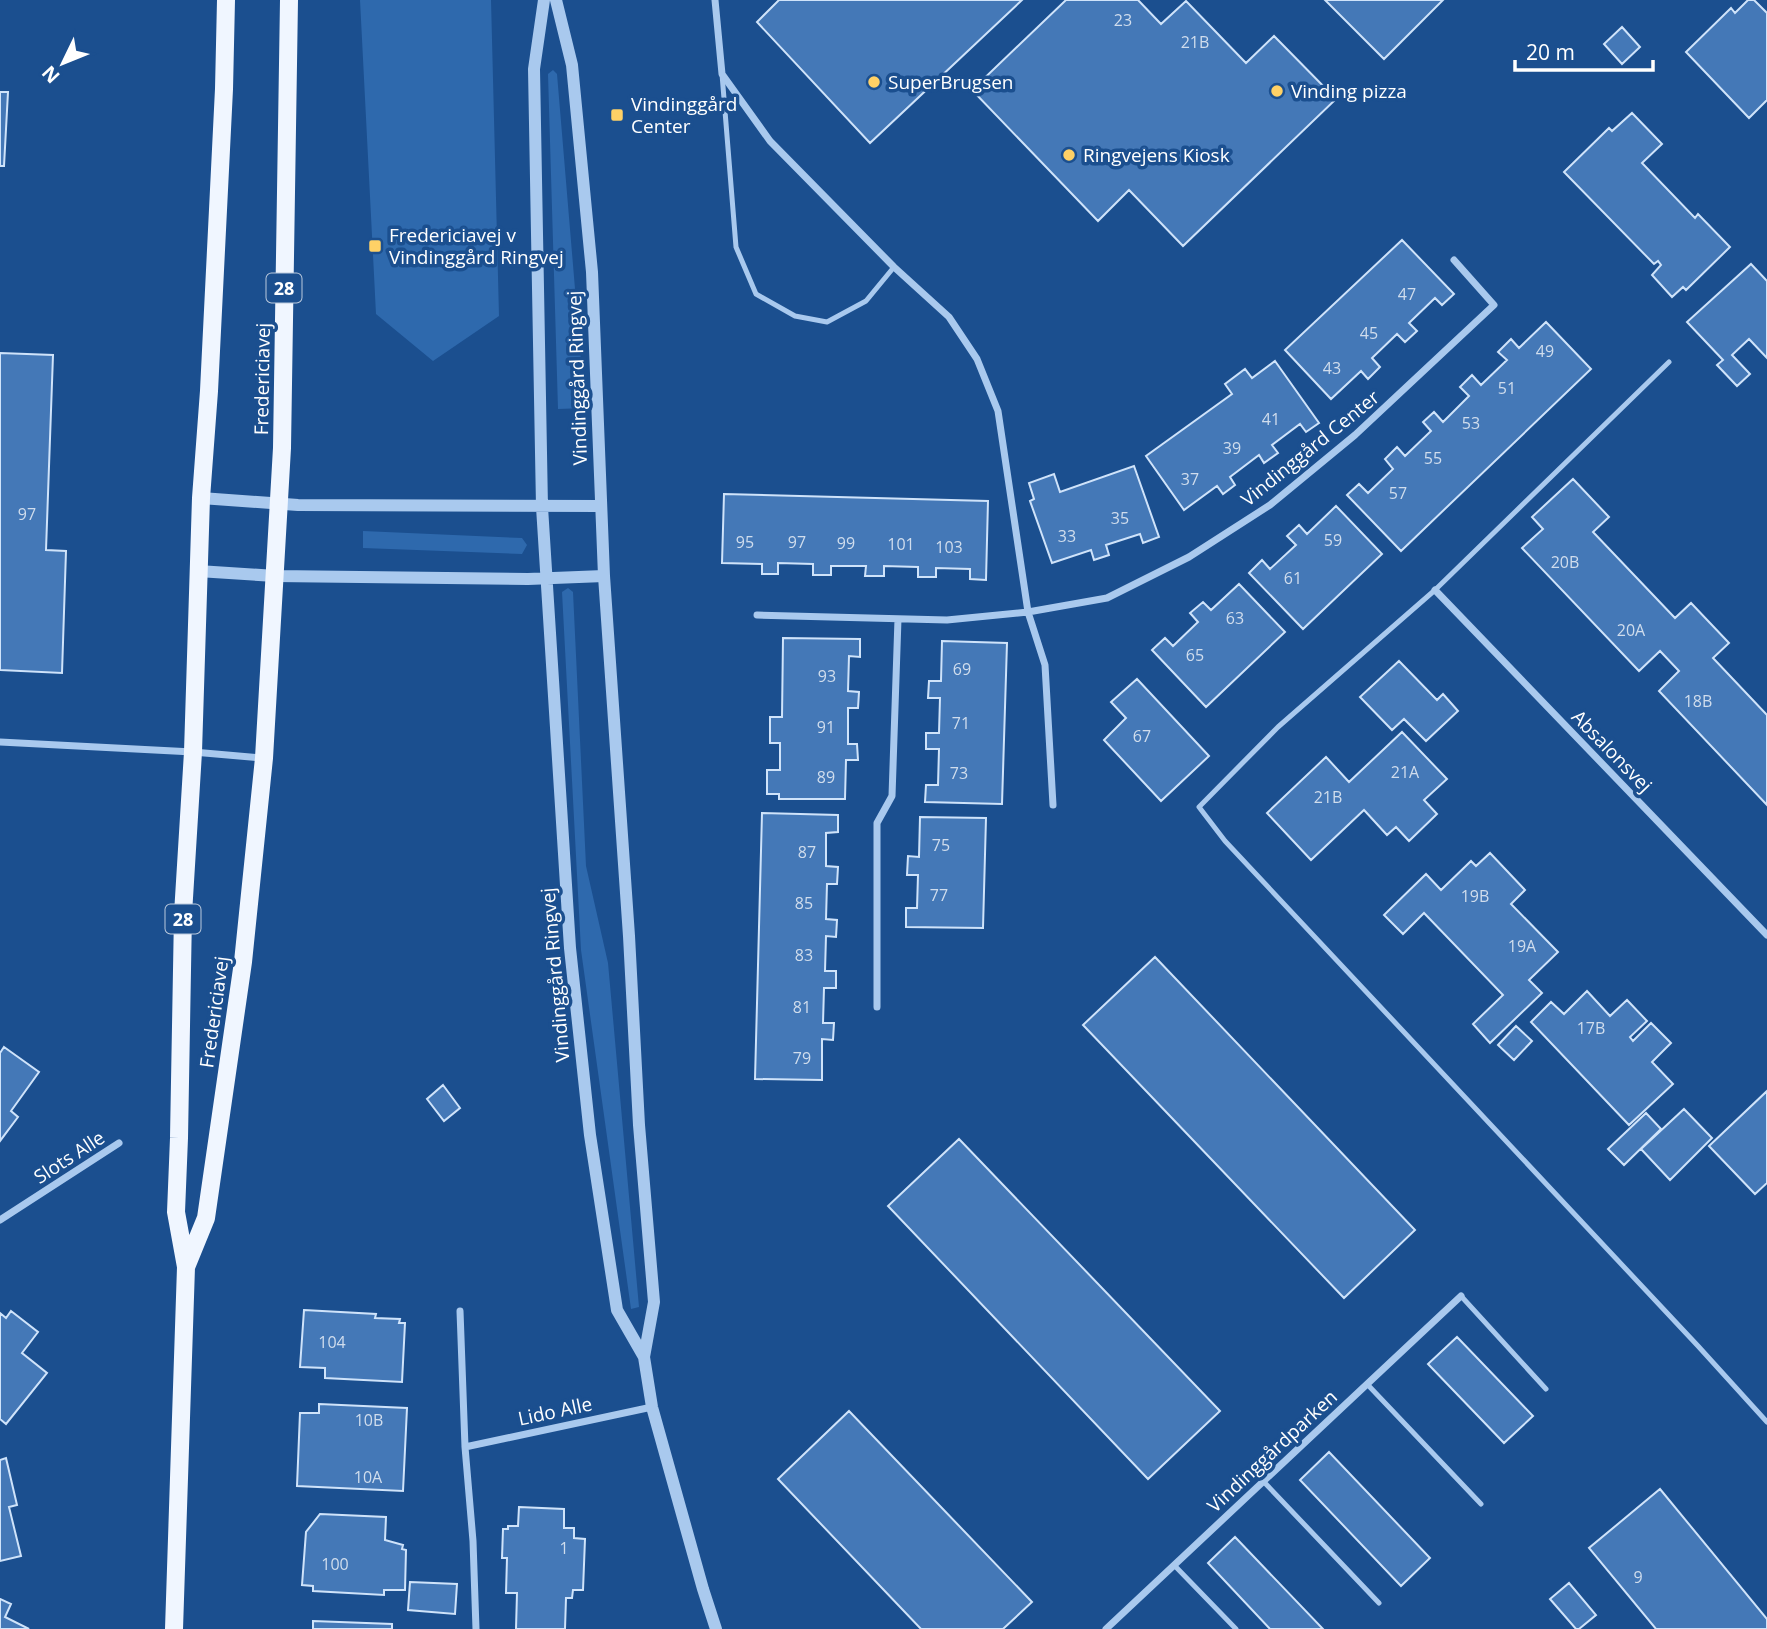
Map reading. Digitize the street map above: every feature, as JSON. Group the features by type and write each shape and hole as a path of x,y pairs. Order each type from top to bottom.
{"main road":[{"name":"Fredericiavej","path":"174,1629 186,1267 176,1212 183,914 193,752 201,498 215,282 226,0"},
{"name":"Fredericiavej","path":"186,1267 206,1218 243,962 264,758 282,448 289,0"}],"street":[{"name":"Vindinggård Ringvej","path":"544,0 534,69 541,507 570,948 590,1135 617,1310 644,1357"},
{"name":"Vindinggård Ringvej","path":"556,0 572,65 592,272 604,576 639,1125 654,1302 644,1357 652,1407 716,1629"},
{"path":"715,0 722,74 770,141 894,267 949,317 977,359 998,411 1028,612 1045,665 1053,805"},
{"name":"Vindinggård Center","path":"757,615 947,620 1028,612 1107,598 1189,558 1270,505 1355,435 1493,305 1454,260"},
{"path":"201,498 279,504 601,506"},
{"path":"198,571 275,576 546,579 604,576"},
{"name":"Absalonsvej","path":"1435,590 1767,935"},
{"path":"877,1007 877,823 892,796 898,619"},
{"path":"0,742 264,758"},
{"name":"Slots Alle","path":"0,1220 119,1143"},
{"name":"Vindinggårdparken","path":"1106,1629 1461,1296"},
{"path":"460,1311 465,1447 477,1629"},
{"name":"Lido Alle","path":"465,1447 652,1407"}],"lane":[{"path":"722,74 736,247 756,294 795,316 827,322 866,301 894,267"},
{"path":"1669,362 1435,590 1278,727 1199,807 1225,841 1767,1422"},
{"path":"1461,1296 1546,1389"},
{"path":"1367,1384 1481,1504"},
{"path":"1263,1481 1380,1603"},
{"path":"1174,1565 1236,1629"}],"shaded area":[{"path":"360,0 491,0 499,316 433,361 376,314"},
{"path":"553,70 557,74 585,408 558,409 548,74"},
{"path":"363,531 522,538 527,545 522,554 363,548"},
{"path":"568,588 573,592 586,866 608,963 639,1307 631,1309 581,950 562,592"}],"building":[{"name":"SuperBrugsen","path":"779,0 1022,0 870,143 757,22"},
{"path":"1066,0 1138,0 1161,24 1186,1 1246,63 1274,36 1336,99 1183,246 1129,190 1098,221 972,90"},
{"path":"1325,0 1443,0 1384,59"},
{"path":"1748,0 1754,0 1767,13 1767,100 1749,118 1686,52 1731,8 1735,13"},
{"path":"1622,27 1640,47 1622,64 1604,44"},
{"path":"0,92 8,92 4,166 0,166"},
{"path":"1632,113 1662,144 1642,163 1695,218 1698,214 1730,247 1686,290 1683,287 1672,297 1652,275 1661,265 1658,261 1654,264 1564,172 1609,128 1612,131"},
{"path":"1402,240 1454,294 1442,305 1435,298 1409,323 1417,331 1405,342 1397,334 1372,358 1380,367 1368,379 1361,371 1331,399 1285,350"},
{"path":"1751,264 1767,281 1767,358 1749,339 1732,355 1750,374 1737,386 1717,365 1723,360 1687,322"},
{"path":"1546,322 1591,369 1401,551 1347,495 1359,484 1368,493 1393,469 1385,459 1397,447 1405,456 1431,431 1423,422 1434,412 1443,422 1469,396 1460,387 1472,375 1481,385 1507,360 1498,352 1511,339 1519,348"},
{"path":"0,353 53,355 46,550 66,551 62,673 0,670"},
{"path":"1275,361 1319,423 1306,432 1300,424 1272,445 1278,453 1264,463 1259,455 1230,477 1235,485 1223,494 1217,486 1184,510 1146,456 1232,394 1225,384 1245,369 1252,378"},
{"path":"1134,466 1159,537 1143,543 1140,534 1106,545 1109,555 1094,560 1091,550 1052,563 1030,501 1034,499 1029,483 1054,474 1060,492"},
{"path":"1573,479 1609,517 1593,532 1675,618 1691,603 1729,643 1713,658 1767,715 1767,805 1659,691 1679,671 1660,651 1639,671 1522,548 1543,529 1532,517"},
{"path":"724,494 988,501 986,580 970,579 970,569 936,568 936,577 918,577 918,567 884,566 884,576 865,576 866,566 831,566 831,575 813,575 813,564 778,563 778,574 762,574 762,564 722,563"},
{"path":"1336,506 1382,554 1303,629 1249,573 1262,560 1270,569 1296,545 1287,536 1299,525 1307,534"},
{"path":"1239,584 1285,632 1206,707 1152,650 1165,638 1173,646 1198,622 1190,613 1203,602 1211,610"},
{"path":"783,638 860,639 860,657 849,656 848,691 859,692 858,708 848,708 848,744 857,744 858,760 846,760 845,799 779,799 779,794 767,794 767,770 780,770 780,743 770,743 770,717 782,717"},
{"path":"942,641 1007,643 1002,804 925,802 926,785 938,785 939,749 926,749 926,733 939,733 940,698 928,698 929,681 941,681"},
{"path":"1399,661 1437,700 1443,694 1458,711 1426,741 1404,719 1392,730 1360,697"},
{"path":"1137,679 1209,756 1161,801 1104,740 1126,718 1111,702"},
{"path":"1402,732 1447,779 1424,800 1437,814 1409,841 1396,827 1387,835 1364,810 1311,860 1267,813 1326,757 1349,782"},
{"path":"762,813 838,815 838,832 826,833 826,866 838,867 837,884 827,884 826,919 837,920 836,937 826,936 825,971 836,971 836,988 824,988 823,1023 834,1023 833,1040 822,1039 822,1080 755,1079"},
{"path":"920,817 986,818 983,928 906,927 906,908 917,908 918,875 907,875 908,856 919,857"},
{"path":"1490,853 1525,890 1511,904 1558,952 1529,980 1542,993 1490,1043 1473,1024 1503,995 1424,913 1403,934 1384,915 1426,874 1441,890 1471,861 1476,866"},
{"path":"1155,957 1415,1230 1344,1298 1083,1025"},
{"path":"1587,991 1610,1016 1627,1000 1647,1021 1630,1037 1633,1041 1651,1023 1671,1043 1652,1062 1673,1084 1629,1125 1531,1022 1551,1002 1564,1014"},
{"path":"1516,1026 1532,1041 1514,1060 1498,1045"},
{"path":"4,1047 39,1072 11,1111 18,1117 0,1141 0,1053"},
{"path":"443,1085 460,1108 444,1121 427,1099"},
{"path":"1767,1091 1767,1183 1755,1194 1709,1146"},
{"path":"1684,1109 1712,1138 1670,1180 1641,1149"},
{"path":"1646,1113 1661,1129 1624,1165 1608,1149"},
{"path":"959,1139 1220,1411 1148,1479 888,1206"},
{"path":"304,1310 376,1314 375,1318 400,1319 399,1323 405,1323 402,1382 325,1378 325,1368 300,1367"},
{"path":"11,1311 38,1332 22,1353 47,1373 6,1424 0,1419 0,1313 6,1318"},
{"path":"1457,1337 1533,1416 1504,1443 1428,1364"},
{"path":"319,1404 407,1408 403,1491 297,1486 300,1413 319,1413"},
{"path":"849,1411 1032,1602 1003,1629 921,1629 778,1479"},
{"path":"1329,1452 1430,1558 1401,1586 1300,1480"},
{"path":"6,1458 17,1505 9,1507 21,1556 0,1561 0,1460"},
{"path":"1660,1489 1767,1619 1767,1629 1656,1629 1589,1548"},
{"path":"519,1507 564,1509 564,1528 574,1528 574,1538 585,1539 583,1590 573,1590 572,1598 566,1598 565,1629 516,1629 517,1593 506,1593 507,1558 502,1558 503,1529 518,1526"},
{"path":"320,1514 386,1517 385,1540 403,1545 402,1549 406,1550 405,1590 384,1590 384,1595 313,1591 313,1586 302,1585 306,1532"},
{"path":"1235,1537 1323,1629 1270,1629 1208,1563"},
{"path":"410,1582 457,1584 455,1614 408,1610"},
{"path":"1569,1583 1596,1615 1579,1629 1576,1629 1550,1599"},
{"path":"0,1599 11,1604 5,1617 29,1629 0,1629"},
{"path":"313,1621 392,1624 392,1629 313,1629"}],"place":[{"name":"SuperBrugsen","path":"874,82"},
{"name":"Vinding pizza","path":"1277,91"},
{"name":"Vindinggård Center","path":"617,115"},
{"name":"Ringvejens Kiosk","path":"1069,155"},
{"name":"Fredericiavej v Vindinggård Ringvej","path":"375,246"}]}
